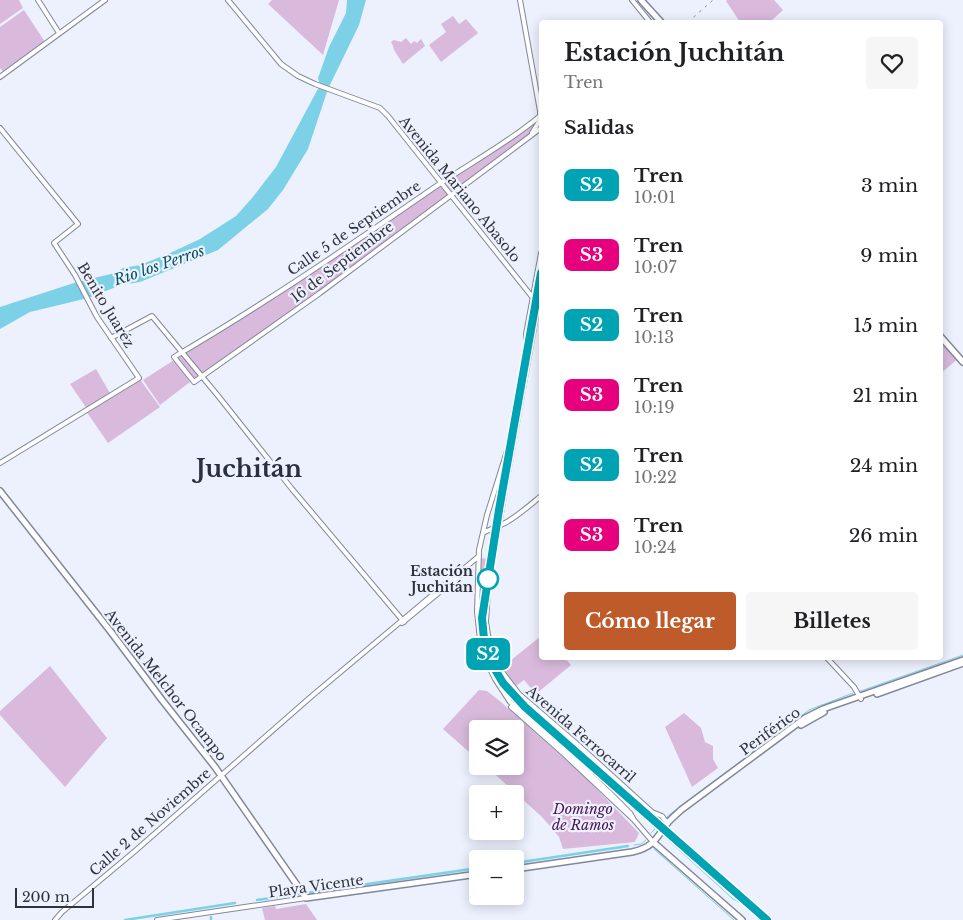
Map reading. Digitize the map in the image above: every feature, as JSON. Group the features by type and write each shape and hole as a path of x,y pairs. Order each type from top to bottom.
{"main road":[{"path":"641,0 659,20"},
{"path":"943,339 963,362"},
{"name":"Avenida Melchor Ocampo","path":"0,491 138,666 150,686 204,752 303,895"},
{"name":"Periférico","path":"664,829 667,823 681,810 805,718 858,695 963,662"},
{"name":"Periférico","path":"653,842 664,829 683,813 807,721 858,695"},
{"path":"524,868 632,852 644,849 653,842 742,920"},
{"name":"Playa Vicente","path":"303,895 469,875"}],"street":[{"path":"38,0 60,33"},
{"path":"0,77 105,0"},
{"name":"Avenida Mariano Abasolo","path":"228,0 280,64 298,76 317,85 380,108 539,305"},
{"path":"520,0 539,103"},
{"path":"632,0 648,20"},
{"name":"Calle 5 de Septiembre","path":"194,382 174,357 308,274 441,182 512,137 539,117"},
{"path":"525,127 531,135 539,122"},
{"name":"Benito Juaréz","path":"0,128 78,224 54,243 75,275 97,317 139,378 0,463"},
{"name":"16 de Septiembre","path":"194,382 298,309 539,129"},
{"path":"539,264 508,448 489,509 479,550 479,558 475,564 477,621 480,640 488,665 512,706 609,794 653,842"},
{"name":"Avenida Ferrocarril","path":"539,311 488,590 487,635 494,658 504,676 519,694 652,812 662,816 667,823"},
{"path":"111,338 152,316 292,489 403,621"},
{"path":"483,533 506,523 539,498"},
{"name":"Calle 2 de Noviembre","path":"55,920 313,695 475,564 479,558"},
{"path":"830,660 858,695"},
{"name":"Playa Vicente","path":"157,920 303,895"}],"green space":[{"path":"0,0 19,0 23,8 0,24"},
{"path":"272,0 339,0 323,55 268,4"},
{"path":"774,0 783,10 772,20 739,20 726,1"},
{"path":"24,10 45,42 3,72 0,68 0,27"},
{"path":"453,16 459,24 466,19 478,33 441,62 429,45 446,32 441,24"},
{"path":"406,38 411,44 414,41 417,43 421,39 425,46 403,64 391,42 394,40 401,42"},
{"path":"539,116 531,135 194,382 174,357 308,274"},
{"path":"943,339 959,358 943,371"},
{"path":"174,360 190,382 160,405 143,380"},
{"path":"96,369 111,395 139,378 160,407 108,443 70,384"},
{"path":"481,558 488,559 483,594 481,593"},
{"path":"539,638 539,660 567,660 571,665 536,694 524,680 516,686 501,668"},
{"path":"50,666 107,738 65,787 0,715 0,711"},
{"name":"Domingo de Ramos","path":"479,690 487,691 521,720 469,720 469,752 443,729"},
{"path":"684,713 701,728 705,742 713,746 713,759 718,768 692,787 665,727"},
{"name":"Domingo de Ramos","path":"524,723 584,776 639,833 635,842 563,849 559,837 543,818 524,801 524,785 507,785 496,775 524,775"},
{"path":"306,904 317,920 265,920 262,908 275,906 276,909"}],"water":[{"name":"Rio los Perros","path":"347,0 366,0 359,25 328,89 308,149 283,190 268,209 218,250 140,282 121,285 88,298 30,312 0,329 0,307 77,282 115,273 123,268 140,265 200,239 236,216 276,167 320,85 318,78 329,47 346,13"}],"waterway":[{"path":"858,692 963,655"},
{"path":"529,700 538,693"},
{"path":"666,818 809,710 853,693"},
{"path":"511,698 657,830"},
{"path":"651,833 657,827"},
{"path":"667,839 733,899 745,905 759,920"},
{"path":"634,845 641,844 646,840"},
{"path":"524,862 628,846"},
{"path":"654,849 734,920"},
{"path":"257,900 469,869"},
{"path":"125,920 235,903"}],"railway":[{"path":"690,20 713,0"},
{"path":"539,284 496,526 482,618 484,639 490,661 503,683 525,707 767,920"}],"train":[{"name":"S2","path":"539,284 482,618 486,650 495,671 503,683 525,707 767,920"}],"place":[{"name":"Estación Juchitán","path":"488,579"}],"district":[{"name":"Juchitán","path":"249,468"}]}
